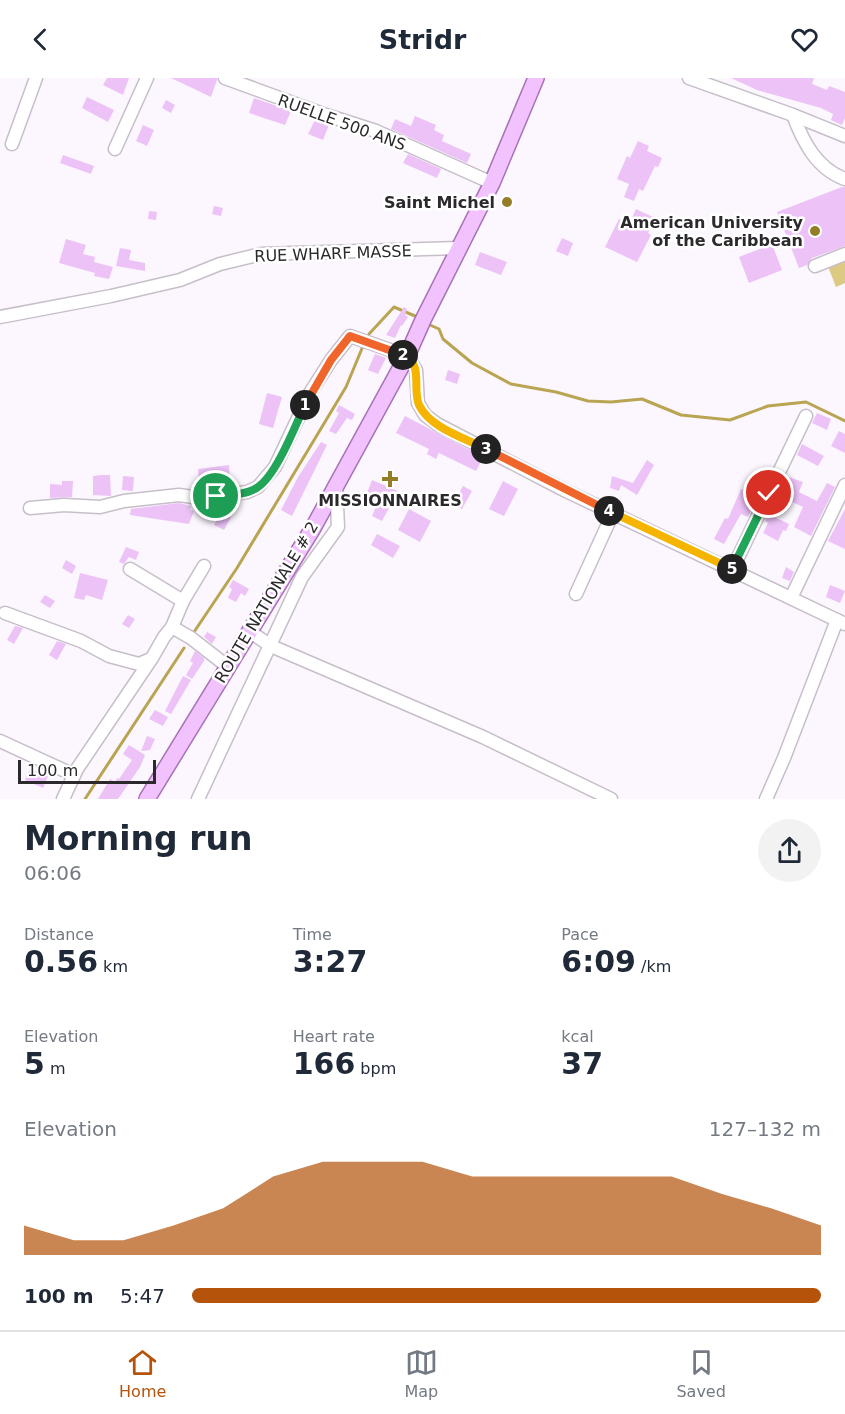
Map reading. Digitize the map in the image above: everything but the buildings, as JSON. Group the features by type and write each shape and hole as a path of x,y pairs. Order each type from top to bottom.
{"main road":[{"name":"ROUTE NATIONALE # 2","path":"147,799 313,528 407,356 458,248 492,183 536,78"}],"street":[{"path":"12,144 36,78"},
{"path":"115,149 147,78"},
{"name":"RUELLE 500 ANS","path":"227,78 326,116 376,131 492,183"},
{"path":"689,78 794,115 845,136"},
{"path":"794,115 802,138 814,156 832,174 845,179"},
{"name":"RUE WHARF MASSE","path":"0,317 180,280 220,264 261,254 458,248"},
{"path":"815,266 845,254"},
{"path":"30,508 64,505 100,507 156,497 179,495 199,498 247,492 258,487 275,467 310,393 350,336 407,356 416,370 418,404 425,415 437,424 613,513 841,622 766,799"},
{"path":"732,570 806,416"},
{"path":"198,799 303,578 338,527 336,483"},
{"path":"791,598 845,485"},
{"path":"576,594 613,513"},
{"path":"63,799 74,775 172,627 183,601 204,566"},
{"path":"130,569 183,601"},
{"path":"5,613 63,634 109,656 139,664 152,658"},
{"path":"172,627 191,638 227,666"},
{"path":"249,631 271,646 483,737 611,799"},
{"path":"0,741 74,775"}],"shaded area":[{"path":"845,257 845,283 836,287 827,264"}],"waterway":[{"path":"369,334 394,307 415,316"},
{"path":"430,325 439,329 443,339 472,363 511,384 556,392 588,401 611,402 642,399 681,415 730,420 768,406 806,402 845,421"},
{"path":"194,632 237,568 346,387 363,346"},
{"path":"85,799 184,648"}],"place":[{"name":"Saint Michel","path":"507,202"},
{"name":"American University of the Caribbean","path":"815,231"},
{"name":"MISSIONNAIRES","path":"390,479"}],"route":[{"path":"216,496 247,492 258,487 275,467 310,393 350,336 407,356 416,370 418,404 425,415 437,424 564,490 732,570 769,493"}]}
